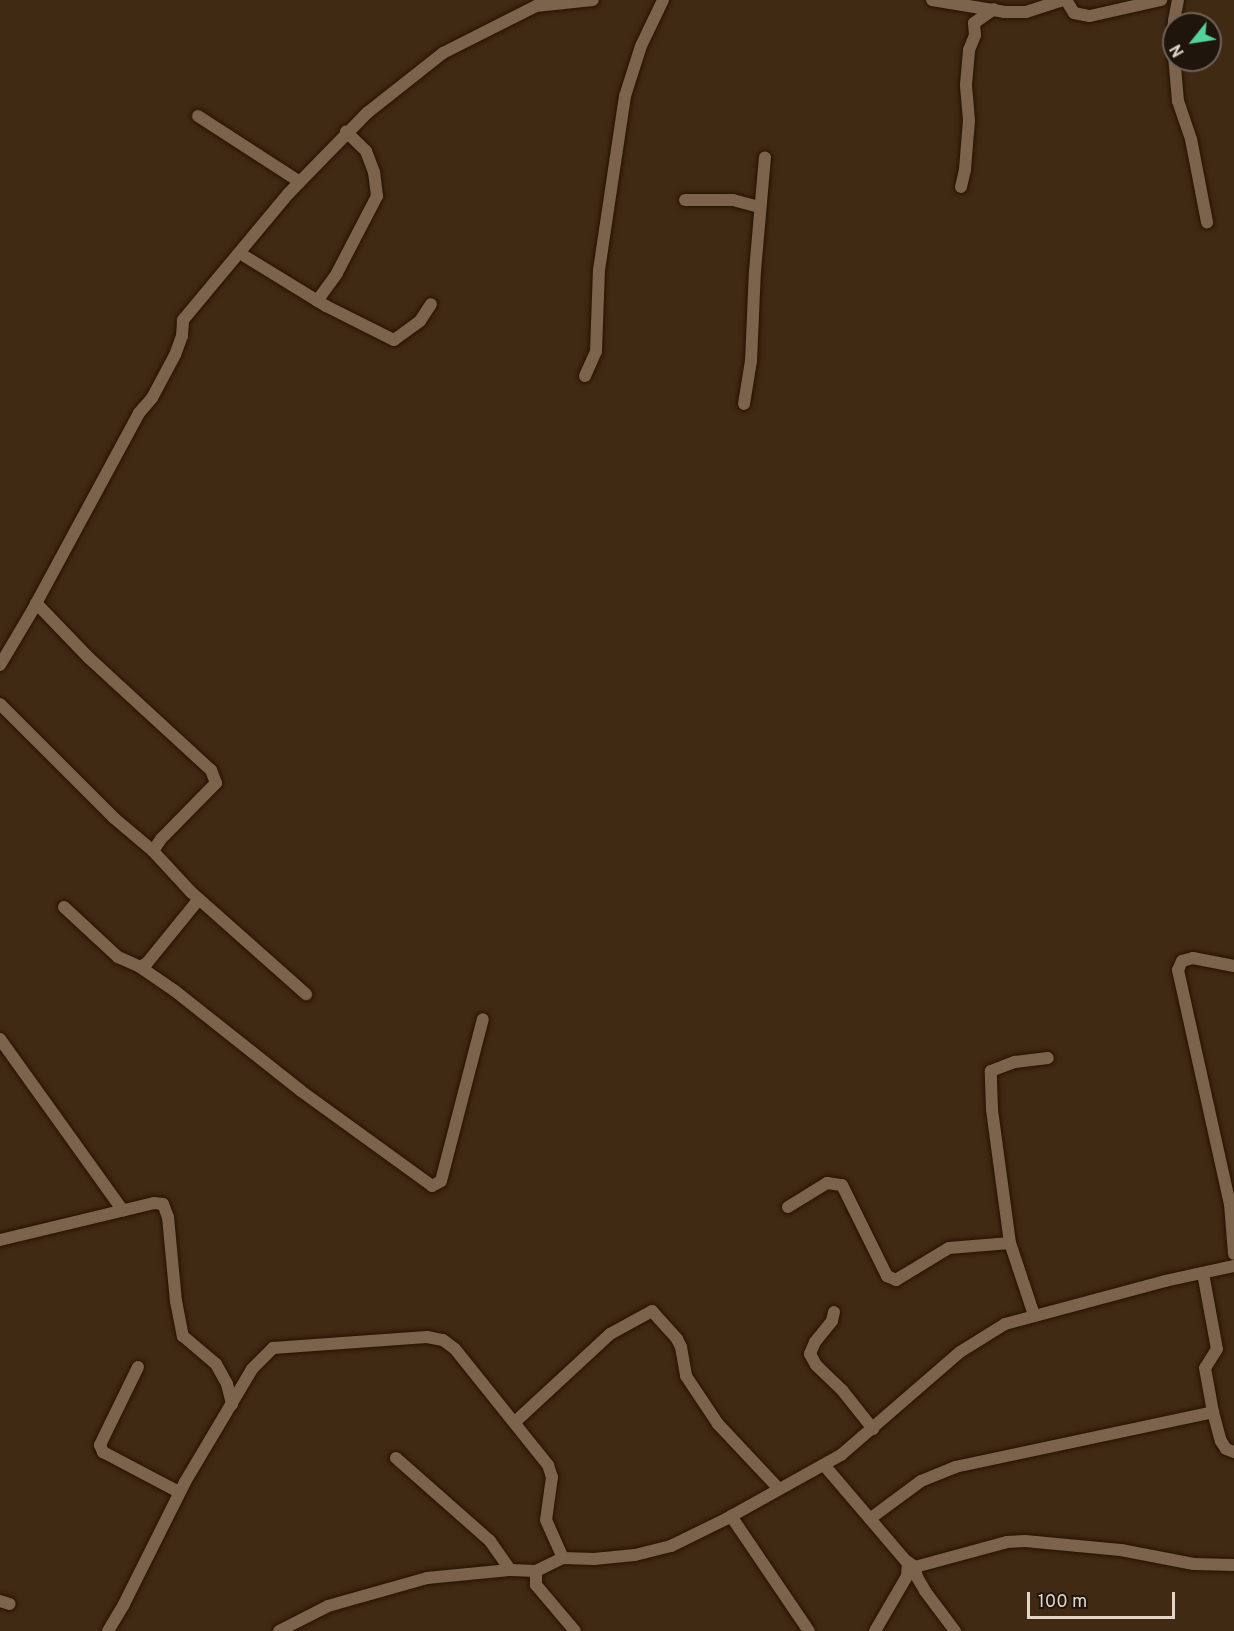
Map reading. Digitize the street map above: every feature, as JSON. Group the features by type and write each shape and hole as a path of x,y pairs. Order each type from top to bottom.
{"street":[{"path":"0,665 139,413 152,398 175,355 182,336 183,320 300,182 346,132 443,53 535,3 594,0"},
{"path":"585,376 596,351 599,270 625,96 641,46 663,0"},
{"path":"932,0 1026,12 1064,0 1074,13 1090,16 1161,0"},
{"path":"1178,0 1173,21 1178,101 1191,139 1207,222"},
{"path":"961,187 966,169 969,120 966,85 969,50 975,35 975,23 994,9"},
{"path":"198,116 300,182"},
{"path":"317,301 338,273 378,196 374,172 366,151 346,132"},
{"path":"744,404 751,361 765,157"},
{"path":"685,200 733,200 760,207"},
{"path":"246,257 317,301 394,340 420,321 431,304"},
{"path":"36,603 89,658 211,770 216,783 153,850"},
{"path":"0,704 114,818 153,850 199,899 306,994"},
{"path":"140,967 147,963 199,899"},
{"path":"64,907 118,957 140,967 175,991 301,1091 432,1186 441,1181 483,1019"},
{"path":"1234,966 1193,958 1182,961 1178,970 1230,1204 1234,1254"},
{"path":"0,1039 123,1211"},
{"path":"1034,1314 1010,1242 992,1109 991,1071 1015,1062 1048,1058"},
{"path":"788,1207 828,1183 842,1185 887,1276 896,1280 950,1248 1010,1242"},
{"path":"0,1240 161,1203 166,1209 176,1301 183,1336 216,1364 227,1384 232,1404"},
{"path":"279,1631 328,1606 397,1585 459,1574 510,1570 536,1571 563,1558 594,1559 654,1552 687,1539 824,1465 873,1429 968,1346 1005,1324 1034,1314 1234,1266"},
{"path":"1203,1273 1217,1349 1205,1368 1221,1441 1226,1449 1234,1452"},
{"path":"516,1421 610,1334 652,1311 676,1339 683,1353 686,1376 717,1424 779,1490"},
{"path":"834,1312 830,1325 815,1342 810,1354 816,1365 842,1390 873,1429"},
{"path":"108,1631 151,1552 179,1492 252,1370 273,1347 428,1337 443,1340 456,1349 492,1396 516,1421 548,1465 552,1477 546,1520 563,1558"},
{"path":"138,1367 100,1445 103,1452 179,1492"},
{"path":"871,1518 921,1481 955,1467 1213,1412"},
{"path":"396,1458 490,1540 510,1570"},
{"path":"824,1465 871,1518 955,1631"},
{"path":"731,1516 809,1631"},
{"path":"875,1631 912,1571 1007,1542 1025,1541 1121,1550 1194,1564 1234,1565"},
{"path":"536,1571 536,1585 575,1631"}]}
